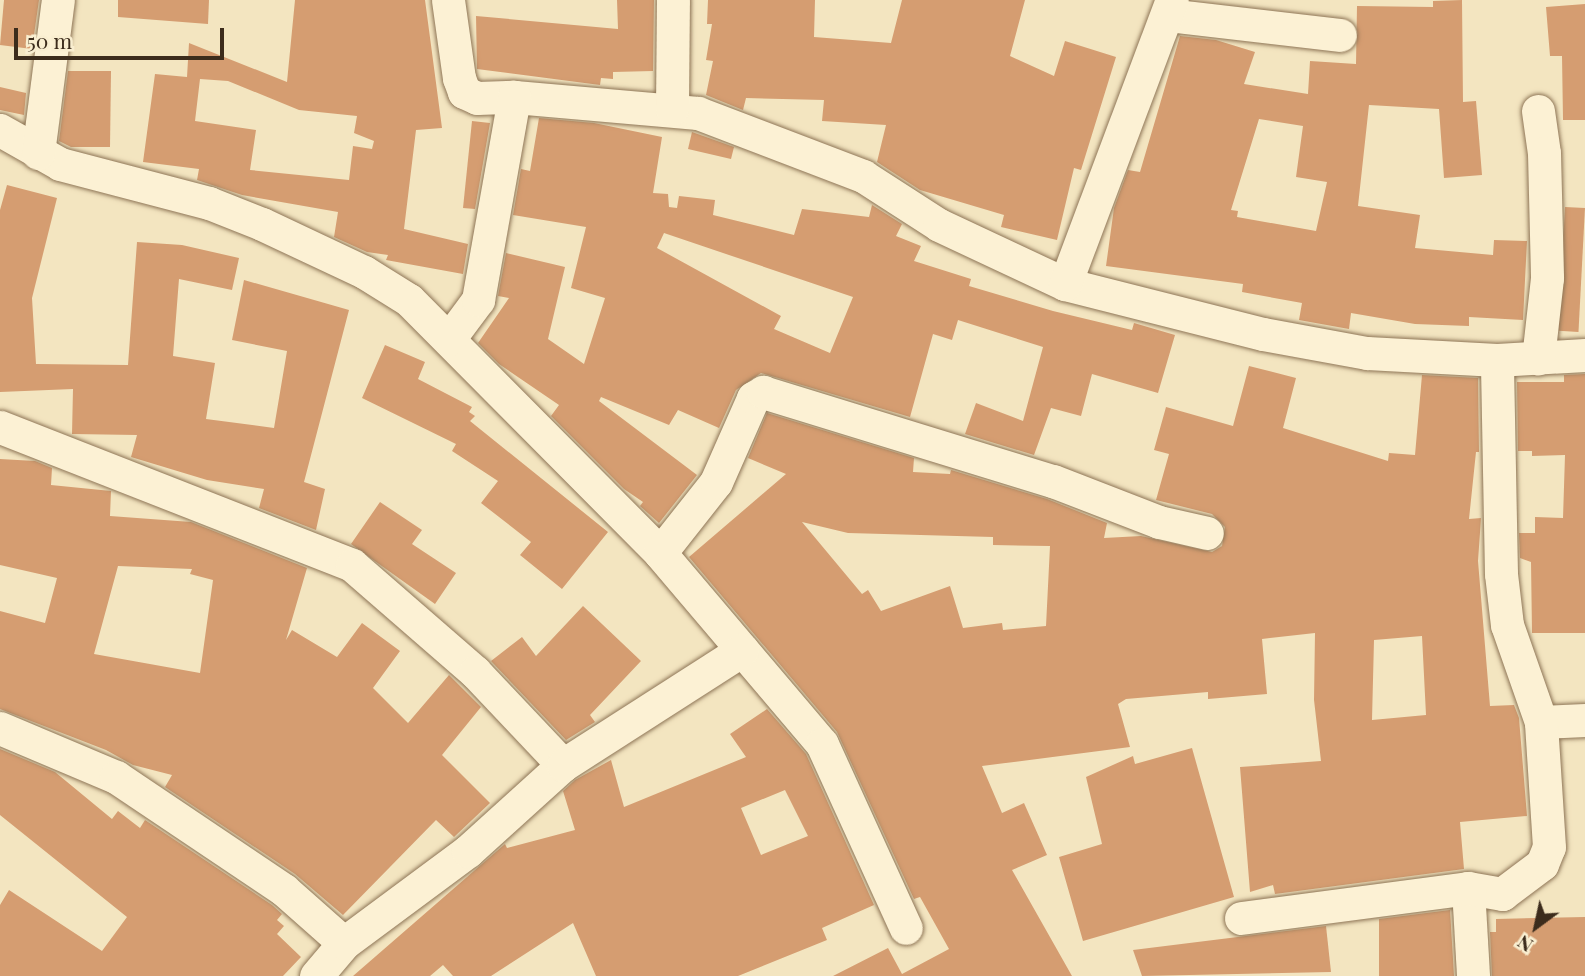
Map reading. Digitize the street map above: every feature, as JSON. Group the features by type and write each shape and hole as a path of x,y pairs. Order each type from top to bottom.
{"street":[{"path":"38,153 58,0"},
{"path":"448,0 464,92 477,98 514,97 698,113 863,176 939,226 1065,284 1263,334 1367,353 1497,360 1585,355"},
{"path":"672,109 673,0"},
{"path":"1065,284 1170,7 1340,35"},
{"path":"449,339 478,300 514,97"},
{"path":"1538,111 1545,153 1546,278 1538,358"},
{"path":"0,130 60,164 209,204 261,224 364,272 408,300 660,553 821,744 906,928"},
{"path":"1241,918 1468,888 1502,894 1542,864 1549,846 1541,722 1507,625 1502,587 1497,360"},
{"path":"660,553 716,482 753,398 763,392 1053,481 1158,522 1207,533"},
{"path":"0,427 352,565 475,672 563,765"},
{"path":"316,976 344,943 468,851 563,765 742,650"},
{"path":"1541,722 1585,720"},
{"path":"0,728 116,777 284,890 344,943"},
{"path":"1468,888 1473,976"}],"building":[{"path":"4,0 39,0 32,49 0,45"},
{"path":"118,0 209,0 208,24 118,17"},
{"path":"295,0 425,0 442,128 416,130 404,229 468,244 463,274 386,260 388,255 367,252 334,237 338,212 242,195 197,180 199,169 143,162 155,74 187,77 189,43 287,82","holes":["200,79 228,81 299,110 357,116 354,133 374,141 372,149 353,146 349,180 250,170 256,130 195,121"]},
{"path":"617,0 654,0 653,71 613,72 613,79 601,78 600,85 477,69 476,16 618,29"},
{"path":"708,0 815,0 814,37 891,43 902,0 1025,0 1010,56 1054,76 1065,41 1116,57 1081,170 1074,168 1057,240 1001,227 1004,215 920,190 877,162 886,125 822,121 824,100 746,98 743,110 706,95 713,61 706,60 712,24 707,24"},
{"path":"1462,0 1463,102 1476,101 1482,175 1444,178 1439,109 1369,105 1358,206 1420,215 1415,248 1493,255 1494,240 1527,241 1523,320 1469,317 1469,326 1415,324 1351,313 1349,329 1299,320 1302,303 1242,292 1243,284 1106,266 1114,208 1128,170 1140,172 1180,36 1216,40 1255,52 1244,84 1308,94 1310,61 1356,64 1357,6 1433,7 1433,1","holes":["1259,119 1303,126 1296,177 1327,182 1316,231 1237,217 1238,211 1231,210"]},
{"path":"1585,4 1585,120 1563,120 1562,56 1550,56 1546,7"},
{"path":"68,71 111,71 110,147 71,147 59,141"},
{"path":"0,87 26,93 24,115 0,110"},
{"path":"539,118 594,123 662,137 653,193 668,194 669,207 677,208 679,196 715,200 713,215 794,235 802,209 869,217 872,205 902,224 896,236 921,246 914,261 971,279 969,286 1053,311 1132,330 1134,323 1175,335 1158,393 1092,374 1081,416 1051,408 1034,455 965,434 976,403 1023,421 1043,347 958,320 952,340 933,334 910,417 761,373 736,390 719,428 678,410 669,425 601,397 599,401 697,475 659,523 640,506 643,502 624,489 551,416 559,405 499,364 478,343 509,298 498,296 506,253 565,267 548,339 584,364 605,298 571,288 586,227 513,215 521,169 530,171","holes":["664,233 853,297 830,353 774,329 781,316 657,248"]},
{"path":"472,121 490,123 475,209 463,208"},
{"path":"692,132 734,147 731,159 688,149"},
{"path":"7,185 57,198 32,298 36,364 128,365 137,242 182,245 239,258 232,290 179,279 173,356 215,363 206,419 274,428 287,351 232,340 244,280 349,310 304,482 325,489 316,530 259,508 264,489 207,480 131,457 137,435 72,434 73,389 0,392 0,210"},
{"path":"1565,207 1585,208 1578,332 1559,331"},
{"path":"385,345 425,362 418,379 472,407 469,412 475,416 470,421 608,532 562,589 520,555 531,542 481,503 498,481 452,451 456,444 362,398"},
{"path":"1249,366 1296,378 1283,428 1388,461 1389,453 1415,455 1422,375 1478,378 1479,452 1476,452 1469,519 1481,518 1478,561 1490,706 1514,705 1519,718 1527,816 1460,822 1464,869 1275,894 1273,885 1250,892 1240,767 1321,761 1314,700 1315,633 1262,639 1267,694 1208,699 1208,692 1126,699 1118,704 1130,747 982,766 1002,813 1024,803 1047,855 1012,870 1072,976 833,976 888,948 902,974 949,949 920,897 914,899 837,732 689,557 786,474 748,458 767,413 914,458 913,472 950,474 951,470 1047,499 1107,523 1104,538 1141,536 1212,552 1222,546 1225,527 1212,514 1156,500 1169,454 1154,450 1166,407 1233,426","holes":["802,522 848,533 993,537 993,545 1050,546 1046,626 1003,630 1002,623 963,628 950,586 881,611 868,590 862,594","1422,636 1426,715 1372,720 1374,640"]},
{"path":"1585,374 1585,633 1532,633 1531,562 1520,558 1519,533 1535,533 1535,517 1563,518 1565,455 1532,456 1532,451 1518,451 1517,382 1564,382 1564,375"},
{"path":"0,459 35,461 52,468 51,485 111,491 110,516 191,522 307,568 286,640 292,630 337,657 362,623 400,651 373,688 408,723 449,675 481,707 442,755 490,803 454,837 436,820 343,915 295,874 165,787 172,775 133,765 106,750 0,709 0,611 45,623 57,578 0,565","holes":["118,566 192,569 190,574 213,580 200,673 94,654"]},
{"path":"380,502 422,530 412,544 456,573 435,604 351,544"},
{"path":"583,606 641,661 590,715 595,722 566,740 491,661 522,637 536,656"},
{"path":"767,709 806,754 874,905 822,928 827,940 738,976 596,976 573,923 491,976 453,976 443,965 430,976 353,976 505,844 507,848 575,830 563,791 575,780 611,760 624,807 746,757 730,734","holes":["785,790 808,836 761,855 741,808"]},
{"path":"1192,748 1234,897 1083,941 1059,857 1102,844 1086,777 1133,756 1135,764"},
{"path":"0,749 55,772 112,819 118,811 140,828 145,820 272,905 282,914 277,920 284,926 277,934 301,957 283,976 0,976 0,905 9,890 102,951 127,917 0,815"},
{"path":"1450,910 1454,976 1379,976 1379,919"},
{"path":"1585,917 1585,976 1492,976 1490,932 1496,932 1496,919"},
{"path":"1326,926 1331,972 1142,976 1133,950"}]}
